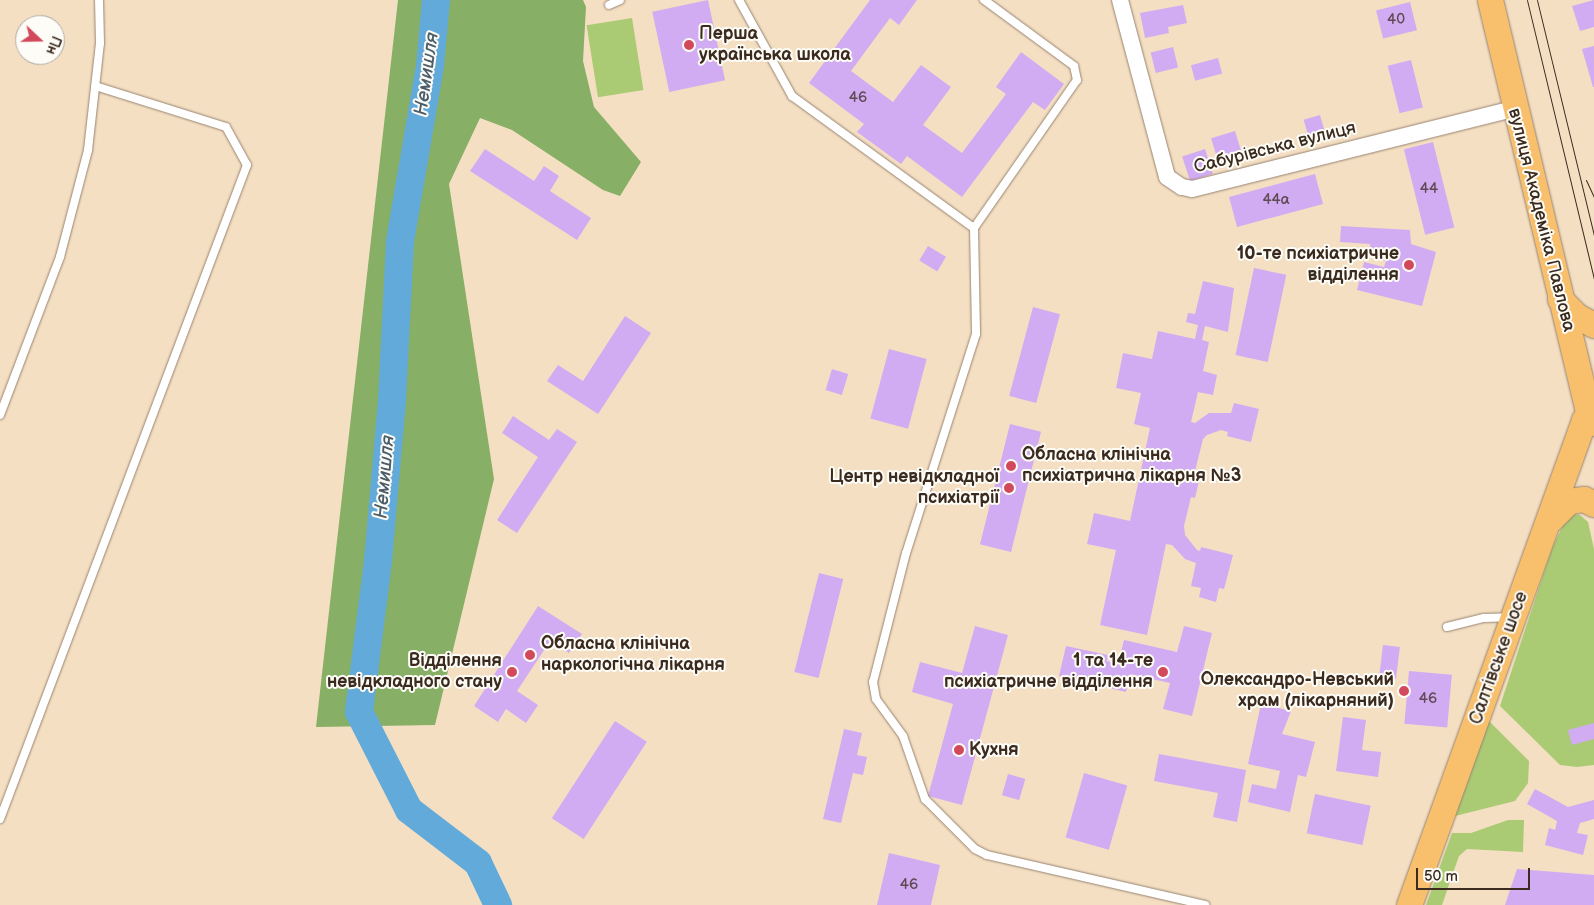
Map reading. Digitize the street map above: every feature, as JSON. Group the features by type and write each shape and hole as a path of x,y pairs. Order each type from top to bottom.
{"main road":[{"name":"вулиця Академіка Павлова","path":"1490,0 1560,299 1591,407 1594,439"},
{"path":"1560,299 1577,316 1594,325"},
{"name":"Салтівське шосе","path":"1409,905 1591,407"},
{"path":"1548,522 1569,501 1584,500 1594,504"}],"street":[{"name":"Сабурівська вулиця","path":"1120,0 1167,177 1182,187 1192,189 1514,109"}],"lane":[{"path":"0,415 60,257 88,150 100,43 99,0"},
{"path":"609,5 620,0"},
{"path":"739,0 792,96 974,228"},
{"path":"984,0 1074,66 1077,80 974,228 976,334 906,553 873,682 876,699 903,736 925,799 975,849 987,855 1205,905"},
{"path":"0,819 247,165 226,127 95,86"},
{"path":"1448,627 1484,618 1514,617"}],"green space":[{"path":"398,0 583,0 586,7 583,61 594,107 641,162 620,196 603,190 512,130 480,118 449,184 494,479 435,725 316,727"},
{"path":"632,18 643,90 598,97 587,25"},
{"path":"1573,514 1580,515 1588,522 1594,549 1594,765 1577,767 1560,765 1500,706 1552,548 1564,523"},
{"path":"1489,721 1529,761 1528,783 1515,801 1455,816"},
{"path":"1508,820 1524,820 1523,852 1467,849 1459,856 1442,905 1426,905 1452,833 1471,833"}],"building":[{"name":"Перша українська школа","path":"708,0 725,80 669,92 652,12"},
{"path":"870,0 917,0 899,25 890,18 851,71 893,102 921,65 951,87 923,125 962,153 1006,94 996,87 1021,52 1064,84 1045,110 1033,102 962,197 907,156 901,164 857,132 864,124 809,83"},
{"path":"1594,0 1594,27 1580,31 1572,6"},
{"path":"1410,2 1417,30 1383,39 1376,10"},
{"path":"1183,5 1187,23 1168,27 1169,33 1145,38 1140,13"},
{"path":"1594,46 1594,87 1593,87 1582,49"},
{"path":"1173,47 1178,67 1156,73 1151,53"},
{"path":"1218,58 1222,73 1195,81 1191,65"},
{"path":"1411,60 1423,108 1400,113 1388,66"},
{"path":"1320,115 1327,139 1311,144 1304,120"},
{"path":"1235,131 1243,157 1219,164 1211,138"},
{"path":"1433,142 1454,227 1425,235 1404,149"},
{"path":"485,149 534,181 544,166 559,176 550,191 591,218 577,240 470,171"},
{"path":"1205,149 1213,174 1190,181 1182,156"},
{"path":"1315,174 1323,204 1237,227 1229,197"},
{"name":"10-те психіатричне відділення","path":"1341,226 1410,230 1411,244 1436,252 1422,306 1357,290 1364,262 1384,267 1386,261 1371,256 1370,244 1340,242"},
{"path":"928,246 946,257 937,271 919,261"},
{"path":"1254,268 1286,275 1268,362 1235,355"},
{"path":"1203,281 1234,288 1228,332 1205,326 1202,340 1209,342 1203,371 1217,375 1213,395 1198,392 1191,422 1195,423 1209,413 1231,413 1234,403 1259,409 1251,442 1227,436 1228,432 1221,430 1207,435 1203,439 1194,475 1200,477 1195,498 1191,497 1184,526 1185,535 1197,550 1200,551 1201,547 1233,555 1224,589 1219,588 1216,602 1199,597 1201,588 1191,586 1196,563 1185,559 1172,545 1166,544 1147,635 1100,625 1116,550 1087,544 1094,513 1130,521 1150,428 1134,424 1141,393 1116,388 1123,353 1152,359 1158,331 1195,339 1198,325 1186,322 1188,313 1195,314"},
{"path":"1033,307 1060,314 1036,403 1009,396"},
{"path":"625,316 651,333 598,414 547,381 558,365 583,381"},
{"path":"889,349 927,359 908,429 870,419"},
{"path":"832,369 848,374 842,395 826,390"},
{"path":"513,416 549,440 557,429 577,442 517,533 497,520 538,457 502,433"},
{"name":"Центр невідкладної психіатрії","path":"1010,424 1041,432 1011,552 980,544"},
{"path":"819,573 843,579 819,678 794,672"},
{"name":"Відділення невідкладного стану","path":"538,606 582,634 569,653 550,641 517,691 538,705 526,723 506,709 498,722 474,706"},
{"name":"Кухня","path":"975,626 1008,635 962,805 928,796 953,704 912,692 920,662 962,673"},
{"name":"1 та 14-те психіатричне відділення","path":"1184,626 1212,633 1192,716 1163,709 1170,683 1130,674 1126,692 1059,676 1066,646 1108,655 1107,661 1118,664 1124,640 1177,652"},
{"path":"1383,645 1400,647 1396,679 1379,677"},
{"path":"1409,671 1452,675 1447,728 1404,724"},
{"path":"1261,704 1291,711 1282,734 1315,742 1306,777 1298,775 1290,812 1248,802 1252,784 1276,789 1280,771 1248,764"},
{"path":"1343,717 1366,720 1362,750 1381,752 1378,777 1336,771"},
{"path":"615,721 647,742 584,839 552,818"},
{"path":"1594,723 1594,739 1572,745 1568,730"},
{"path":"844,729 862,733 857,755 867,757 863,775 853,773 841,823 823,819"},
{"path":"1159,754 1246,770 1237,822 1213,817 1218,793 1154,781"},
{"path":"1084,773 1127,785 1109,850 1066,837"},
{"path":"1008,774 1025,779 1019,800 1002,795"},
{"path":"1535,789 1568,807 1594,800 1594,819 1580,823 1577,833 1588,835 1583,855 1545,845 1549,828 1555,830 1557,821 1527,804"},
{"path":"1315,794 1371,806 1362,845 1307,833"},
{"path":"889,853 940,865 931,905 877,905"},
{"path":"1517,869 1594,875 1594,905 1505,905"}],"waterway":[{"name":"Немишля","path":"436,0 430,66 400,242 392,401 378,561 359,712 409,810 478,863 498,905"}],"tram line":[{"path":"1527,0 1594,279"},
{"path":"1537,0 1594,235"},
{"path":"1586,180 1594,197"}],"place":[{"name":"Перша українська школа","path":"689,45"},
{"name":"10-те психіатричне відділення","path":"1409,265"},
{"name":"Обласна клінічна психіатрична лікарня №3","path":"1011,466"},
{"name":"Центр невідкладної психіатрії","path":"1009,488"},
{"name":"Обласна клінічна наркологічна лікарня","path":"530,655"},
{"name":"Відділення невідкладного стану","path":"512,672"},
{"name":"1 та 14-те психіатричне відділення","path":"1163,672"},
{"name":"Олександро-Невський храм (лікарняний)","path":"1404,691"},
{"name":"Кухня","path":"959,750"}]}
